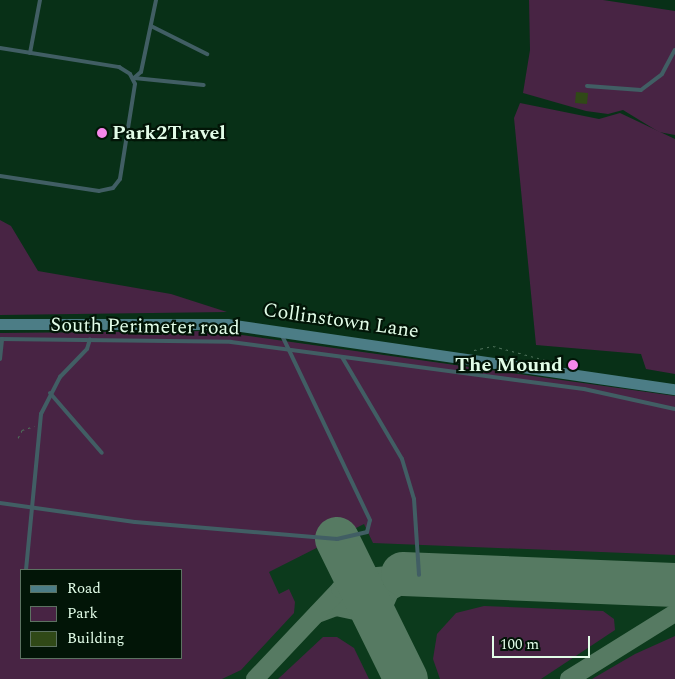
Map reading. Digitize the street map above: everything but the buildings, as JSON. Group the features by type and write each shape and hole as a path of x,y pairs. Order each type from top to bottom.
{"street":[{"name":"Collinstown Lane","path":"0,324 186,322 281,331 675,389"}],"lane":[{"path":"30,53 40,0"},
{"path":"0,176 99,191 113,188 120,179 134,78 141,72 156,0"},
{"path":"151,26 207,54"},
{"path":"0,48 119,68 134,78 204,85"},
{"path":"587,86 641,90 662,74 675,50"},
{"path":"0,503 135,522 337,539 367,532 370,520 285,349 281,331"},
{"path":"0,359 1,339"},
{"name":"South Perimeter road","path":"1,339 200,339 584,389 675,409"},
{"path":"26,569 38,427 50,393 87,349 90,339"},
{"path":"342,357 402,459 414,499 419,575"},
{"path":"50,393 102,453"}],"path":[{"path":"474,356 472,350 493,346 541,355 559,364"},
{"path":"18,438 22,430 38,427"}],"shaded area":[{"path":"213,331 675,396 675,679 0,679 0,333"}],"green space":[{"path":"529,0 603,0 675,11 675,135 659,132 623,110 608,114 586,111 523,93 530,50"},
{"path":"520,103 599,119 620,113 675,139 675,374 646,369 641,354 536,345 514,118"},
{"path":"0,220 11,226 38,271 171,294 227,312 0,315"},
{"path":"213,331 675,396 675,555 373,543 364,524 269,572 279,594 289,589 295,602 294,613 241,670 222,679 0,679 0,333"},
{"path":"484,606 603,611 614,619 615,630 541,679 440,679 433,659 437,634 456,613"},
{"path":"675,636 675,679 592,679 635,654"},
{"path":"323,637 337,637 354,648 369,679 278,679"}],"taxiway":[{"path":"255,679 340,589 366,577 403,574"},
{"path":"384,633 382,610 390,592 421,575"},
{"path":"317,614 336,607 365,613 379,628 406,679"},
{"path":"569,679 675,613"}],"runway":[{"path":"337,539 406,679"},
{"path":"403,574 675,585"}],"place":[{"name":"Park2Travel","path":"102,133"},
{"name":"The Mound","path":"573,365"}]}
